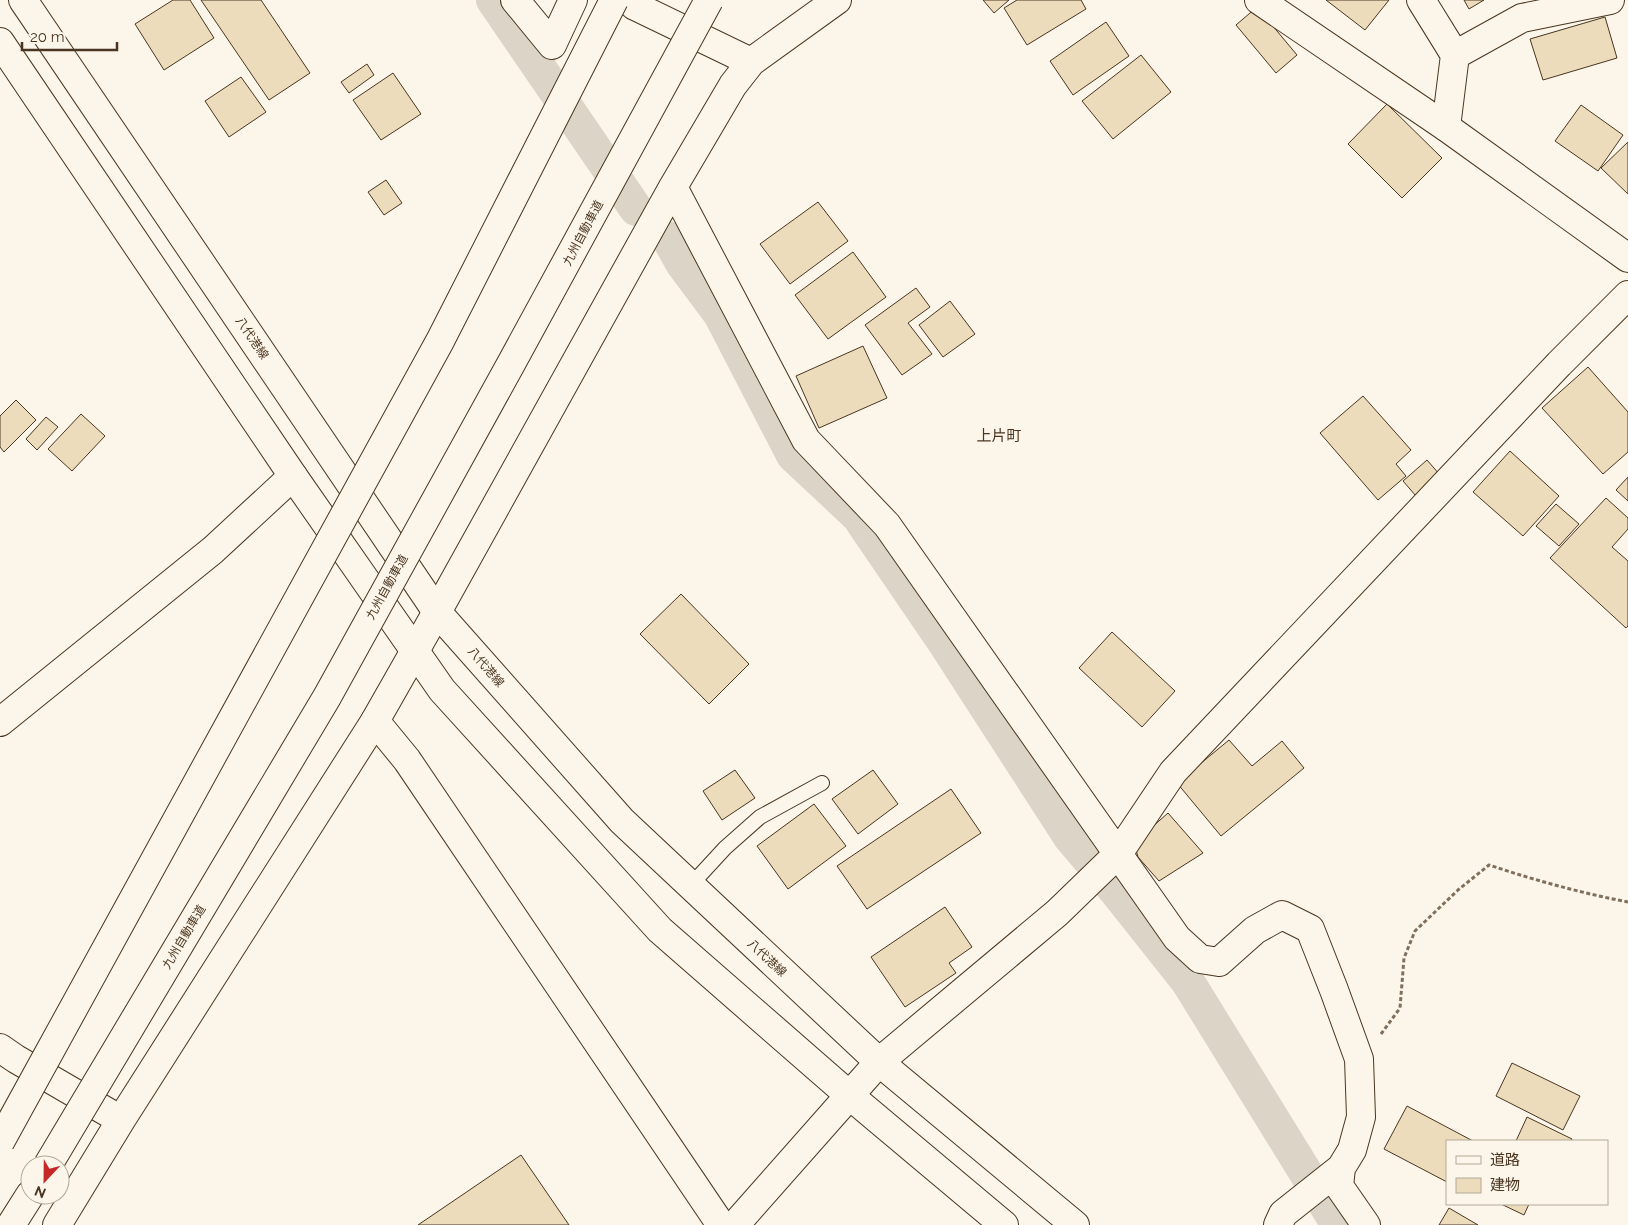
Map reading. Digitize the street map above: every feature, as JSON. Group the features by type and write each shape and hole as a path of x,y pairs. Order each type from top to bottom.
{"main road":[{"name":"八代港線","path":"23,0 437,612 622,821 878,1062 1076,1225"},
{"path":"515,0 552,44 573,0"},
{"path":"0,1142 435,350 614,0"},
{"path":"628,0 635,6 751,62"},
{"name":"九州自動車道","path":"54,1155 326,697 517,354 709,0"},
{"path":"56,1225 375,721 673,187 733,85 751,62 837,0"},
{"path":"1260,0 1446,127 1628,258"},
{"path":"1421,0 1455,55 1446,127"},
{"path":"1455,55 1522,18 1610,0"},
{"path":"0,42 293,476 442,690 660,930 849,1095 1004,1225"},
{"path":"673,187 806,440 887,525 1178,938 1200,959 1219,962 1255,930 1282,916 1310,929 1359,1059 1361,1118 1352,1150 1340,1168 1281,1220"},
{"path":"735,1225 878,1062 1058,913 1118,854 1173,772 1559,364 1628,295"},
{"path":"0,722 212,550 293,476"},
{"path":"375,721 407,760 721,1225"},
{"path":"0,1048 121,1120"},
{"path":"1340,1168 1339,1186 1366,1225"},
{"path":"11,1225 23,1205"}],"lane":[{"path":"690,886 725,848 760,817 822,783"}],"path":[{"path":"1359,1059 1376,1042 1400,1008 1404,958 1415,931 1458,890 1489,865 1540,881 1628,902"}],"building":[{"path":"173,0 190,0 214,38 164,70 135,24"},
{"path":"201,0 261,0 310,73 269,100"},
{"path":"983,0 1009,0 994,13"},
{"path":"1017,0 1081,0 1086,9 1027,45 1004,8"},
{"path":"1326,0 1389,0 1365,30"},
{"path":"1464,0 1484,0 1469,9"},
{"path":"1257,7 1297,55 1276,73 1236,25"},
{"path":"1605,17 1617,58 1543,80 1530,39"},
{"path":"1106,22 1129,56 1073,95 1050,61"},
{"path":"1141,55 1171,92 1113,139 1082,101"},
{"path":"367,64 374,75 349,93 341,82"},
{"path":"393,73 421,114 381,140 353,100"},
{"path":"241,77 266,112 229,137 205,101"},
{"path":"1387,104 1442,158 1402,198 1348,144"},
{"path":"1581,105 1623,135 1598,171 1555,141"},
{"path":"1628,142 1628,194 1601,168"},
{"path":"386,180 402,203 384,215 368,192"},
{"path":"818,202 848,241 790,284 760,244"},
{"path":"853,252 886,297 828,339 795,295"},
{"path":"916,288 930,307 908,323 932,354 902,375 865,325"},
{"path":"950,301 975,334 943,357 919,325"},
{"path":"863,346 887,398 819,428 796,376"},
{"path":"1588,367 1628,412 1628,452 1603,474 1542,408"},
{"path":"1363,396 1411,450 1396,464 1406,476 1378,500 1320,433"},
{"path":"16,400 36,420 4,452 0,447 0,416"},
{"path":"81,414 105,436 72,471 48,449"},
{"path":"46,417 58,427 37,450 26,439"},
{"path":"1510,451 1559,496 1523,536 1473,492"},
{"path":"1427,460 1440,475 1416,496 1403,481"},
{"path":"1628,477 1628,501 1616,490"},
{"path":"1606,498 1628,518 1628,529 1612,547 1628,561 1628,626 1626,628 1550,558"},
{"path":"1556,504 1579,524 1559,546 1536,526"},
{"path":"681,594 749,664 709,704 640,634"},
{"path":"1112,632 1175,691 1142,727 1079,668"},
{"path":"1229,740 1252,766 1282,741 1304,768 1221,836 1177,783"},
{"path":"735,770 755,798 722,820 703,791"},
{"path":"873,770 898,804 858,834 832,799"},
{"path":"951,789 981,833 867,909 837,866"},
{"path":"814,804 846,846 788,889 757,846"},
{"path":"1168,813 1203,853 1159,881 1138,857 1134,843"},
{"path":"945,907 972,947 949,963 956,973 905,1007 871,957"},
{"path":"1512,1063 1580,1096 1563,1130 1496,1096"},
{"path":"1407,1106 1471,1140 1446,1140 1446,1181 1384,1149"},
{"path":"1527,1117 1572,1139 1572,1140 1516,1140"},
{"path":"521,1155 569,1225 418,1225"},
{"path":"1503,1205 1529,1205 1524,1215"},
{"path":"1449,1208 1478,1225 1439,1225"}],"waterway":[{"path":"493,0 636,209"},
{"path":"668,238 682,263 720,314 793,455 858,516 946,645 1070,837 1188,982 1338,1225"}],"district":[{"name":"上片町","path":"999,436"}]}
